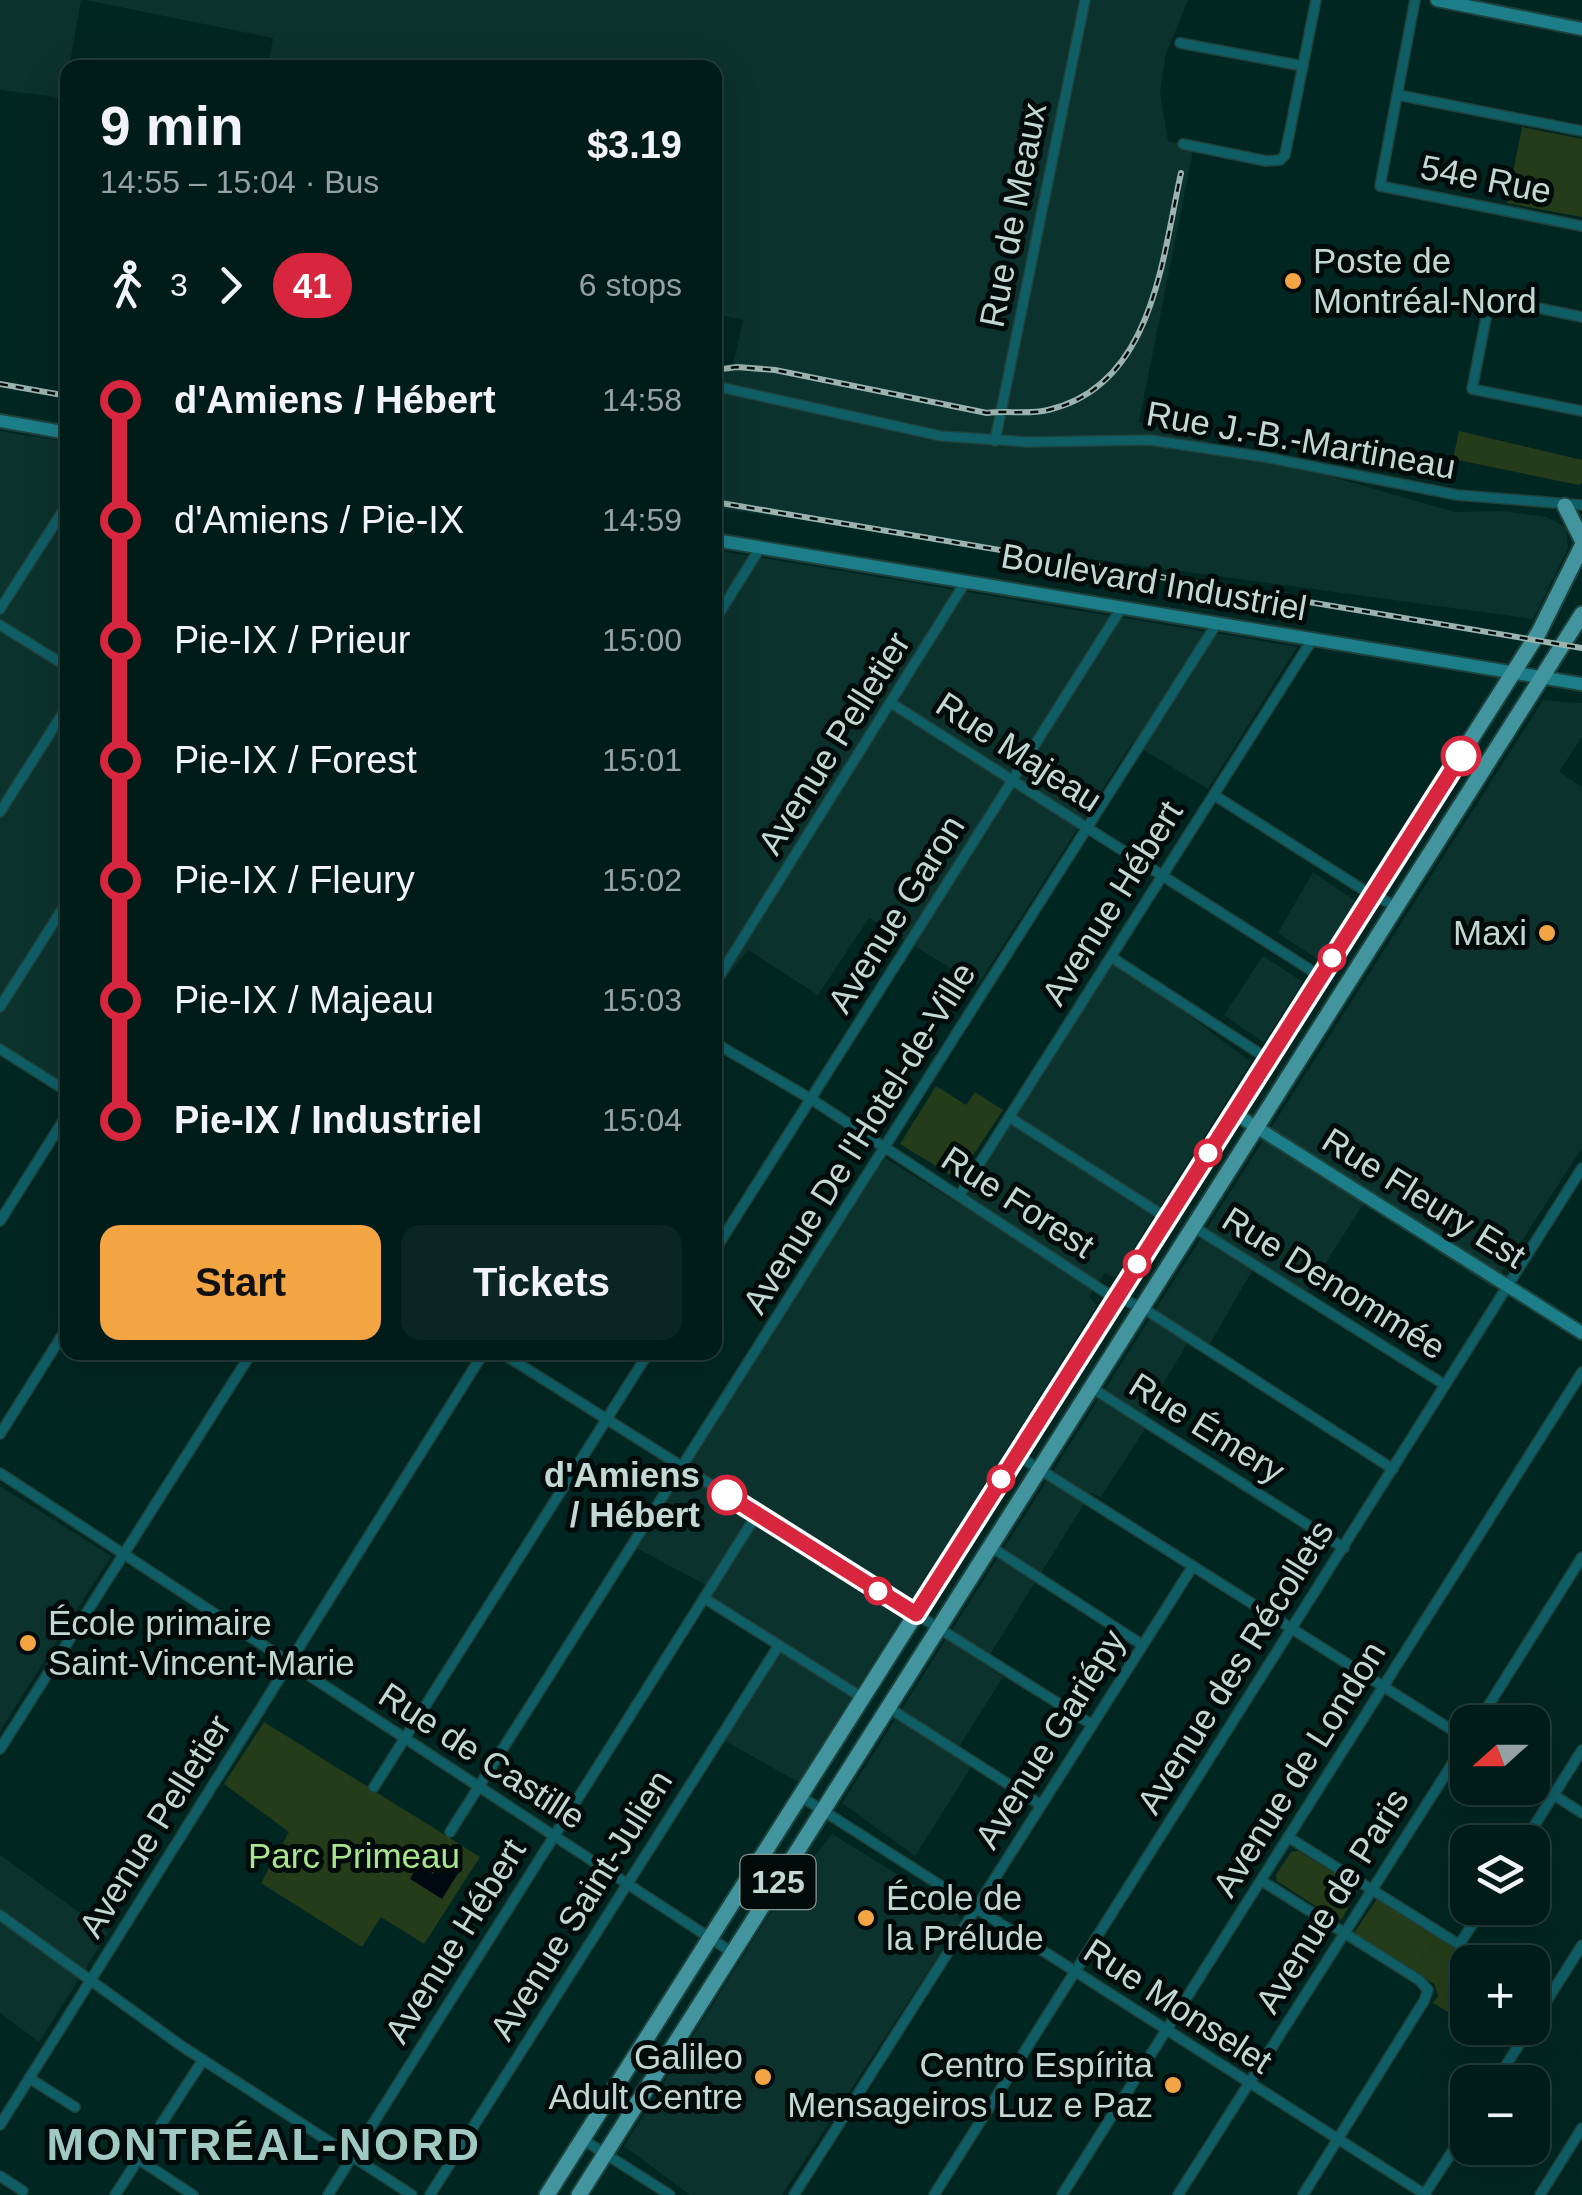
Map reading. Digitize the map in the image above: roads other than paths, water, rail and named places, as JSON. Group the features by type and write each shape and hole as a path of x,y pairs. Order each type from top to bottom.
{"main road":[{"path":"1574,505 1582,543"},
{"name":"125","path":"547,2195 1513,673 1552,610 1582,543"},
{"name":"125","path":"579,2195 1582,614"}],"street":[{"name":"Rue de Meaux","path":"995,441 1085,0"},
{"path":"1183,144 1280,160 1316,0"},
{"path":"1416,0 1398,95 1582,131"},
{"path":"1437,0 1582,29"},
{"path":"1180,43 1303,66"},
{"name":"54e Rue","path":"1398,95 1380,186 1582,226"},
{"path":"1582,317 1490,298 1472,389 1582,412"},
{"name":"Rue J.-B.-Martineau","path":"722,388 906,430 995,441 1120,438 1167,442 1457,495 1574,505"},
{"path":"0,421 60,432"},
{"path":"0,608 60,515"},
{"name":"Boulevard Industriel","path":"722,541 1582,684"},
{"path":"722,609 760,548"},
{"name":"Avenue Pelletier","path":"722,973 966,581"},
{"name":"Avenue Garon","path":"722,1239 1122,607"},
{"name":"Avenue De l'Hotel-de-Ville","path":"450,1832 1216,623"},
{"path":"0,625 60,662"},
{"name":"Avenue Hébert","path":"959,1196 1312,640"},
{"name":"Rue Majeau","path":"890,703 1320,976"},
{"path":"0,812 60,718"},
{"path":"1214,795 1397,907"},
{"path":"0,1008 60,913"},
{"path":"1111,957 1268,1059"},
{"name":"Rue Forest","path":"722,1046 811,1099 1116,1299 1143,1308 1393,1468"},
{"path":"0,1049 60,1087"},
{"name":"Rue Fleury Est","path":"1234,1112 1582,1333"},
{"name":"Rue Denommée","path":"1009,1117 1167,1218"},
{"path":"0,1221 60,1126"},
{"name":"Avenue des Récollets","path":"934,2195 1582,1168"},
{"name":"Rue Denommée","path":"1194,1227 1445,1385"},
{"path":"0,1434 60,1339"},
{"path":"0,1750 247,1360"},
{"name":"Avenue Pelletier","path":"0,2125 479,1360"},
{"path":"513,1360 1090,1724"},
{"path":"374,1787 645,1360"},
{"name":"Avenue de London","path":"1062,2195 1582,1372"},
{"name":"Rue Émery","path":"1092,1388 1344,1548"},
{"path":"1017,1455 1450,1729"},
{"name":"Rue de Castille","path":"0,1473 733,1953"},
{"name":"Avenue Hébert","path":"328,2195 757,1514"},
{"path":"990,1547 1142,1644"},
{"path":"1489,1705 1582,1556"},
{"name":"Avenue Gariépy","path":"794,2195 1192,1566"},
{"path":"704,1598 862,1698"},
{"name":"Avenue Saint-Julien","path":"430,2195 780,1644"},
{"path":"888,1708 1040,1804"},
{"path":"1535,1825 1582,1750"},
{"name":"Avenue de Paris","path":"1178,2195 1450,1767"},
{"path":"1550,1792 1582,1813"},
{"name":"Rue Monselet","path":"800,1796 1425,2195"},
{"path":"1288,1837 1459,1945 1472,1925"},
{"path":"1262,1881 1420,1980 1428,1990 1303,2195"},
{"path":"0,1915 202,2060 412,2195"},
{"path":"1550,1995 1582,1945"},
{"path":"116,2195 202,2060"},
{"path":"29,2078 76,2108"},
{"path":"1540,2195 1582,2128"},
{"path":"582,2139 670,2195"},
{"path":"1425,2195 1450,2155"},
{"path":"138,2160 193,2195"},
{"path":"0,2176 23,2191"}],"railway":[{"path":"722,369 775,370 987,413 1048,410 1083,396 1110,375 1131,347 1147,315 1181,173"},
{"path":"0,384 60,395"},
{"path":"722,503 1582,648"}],"place":[{"name":"Poste de Montréal-Nord","path":"1293,281"},
{"name":"Maxi","path":"1547,933"},
{"name":"d'Amiens / Hébert","path":"727,1495"},
{"name":"École primaire Saint-Vincent-Marie","path":"28,1643"},
{"name":"École de la Prélude","path":"866,1918"},
{"name":"Galileo Adult Centre","path":"763,2077"},
{"name":"Centro Espírita Mensageiros Luz e Paz","path":"1173,2085"}],"district":[{"name":"MONTRÉAL-NORD","path":"264,2144"}],"park label":[{"name":"Parc Primeau","path":"354,1856"}]}
